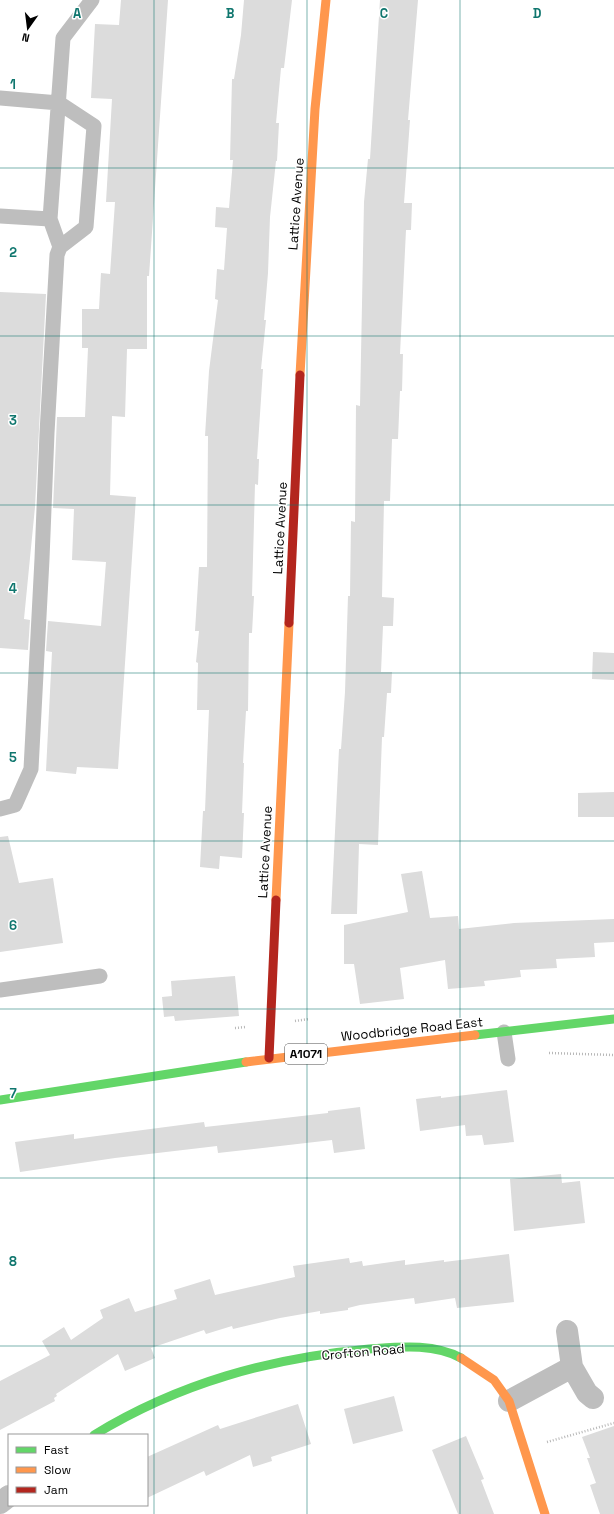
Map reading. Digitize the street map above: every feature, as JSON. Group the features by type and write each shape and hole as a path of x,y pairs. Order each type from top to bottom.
{"street":[{"name":"Lattice Avenue","path":"269,1058 305,271 315,109 326,0"},
{"name":"Woodbridge Road East","path":"0,1100 269,1058 614,1019"},
{"path":"567,1331 572,1367 587,1393 593,1398"},
{"name":"Crofton Road","path":"96,1434 122,1418 183,1390 229,1374 278,1362 340,1352 396,1347 430,1348 450,1352 474,1365 494,1380 509,1401 546,1514"},
{"path":"509,1401 572,1367"},
{"path":"0,1503 8,1497"}],"lane":[{"path":"0,809 15,805 31,769 47,433 58,255 60,246 50,219 63,38 92,0"},
{"path":"0,98 59,103 94,126 86,227 60,246"},
{"path":"0,216 50,219"},
{"path":"0,990 100,976"},
{"path":"504,1032 508,1059"}],"path":[{"path":"525,1448 614,1423"}],"building":[{"path":"121,0 168,0 149,276 147,276 147,349 127,349 125,417 112,416 110,495 136,497 118,769 77,767 76,774 46,771 52,652 46,651 48,621 101,626 106,562 72,560 74,509 53,508 57,417 85,417 88,348 82,348 82,309 99,309 101,273 110,274 115,202 106,202 112,99 91,98 95,24 119,25"},
{"path":"244,0 292,0 284,68 281,68 276,123 279,123 277,161 270,217 268,273 264,320 266,320 261,369 263,369 257,459 259,459 258,485 255,484 252,596 254,596 252,633 249,633 248,711 246,711 243,763 242,813 244,813 242,858 220,856 219,869 200,867 203,811 205,811 209,710 197,710 198,663 196,662 199,631 195,631 199,567 207,567 208,436 205,436 209,371 218,300 215,299 217,269 224,270 227,228 215,227 216,207 229,208 233,160 230,160 232,79 234,79 241,35"},
{"path":"380,0 418,0 408,120 410,120 404,203 412,203 411,230 406,230 400,354 403,354 402,391 400,391 398,439 392,439 390,501 384,501 382,597 394,598 393,626 383,626 381,672 392,672 391,693 387,693 384,737 382,737 378,845 359,844 357,914 331,914 339,749 341,749 345,692 348,596 350,596 351,521 355,522 356,405 360,406 364,202 368,159 370,159"},
{"path":"0,292 46,294 35,507 24,619 30,620 28,650 0,648"},
{"path":"593,652 614,653 614,680 592,679"},
{"path":"614,792 614,817 578,817 578,793"},
{"path":"8,836 19,883 53,878 63,943 0,952 0,837"},
{"path":"422,871 430,918 458,916 459,929 514,923 614,919 614,942 594,943 595,957 556,959 557,968 520,970 521,977 484,981 485,986 448,989 445,960 400,968 404,999 360,1004 354,964 344,964 344,925 408,912 401,874"},
{"path":"235,976 239,1016 175,1021 174,1016 164,1017 162,997 172,996 171,981"},
{"path":"507,1090 514,1142 484,1145 482,1135 466,1136 465,1125 420,1131 416,1099 441,1096 441,1098"},
{"path":"360,1107 365,1149 334,1153 332,1140 218,1153 217,1146 115,1158 20,1172 15,1142 74,1134 74,1139 204,1122 205,1127 328,1113 328,1111"},
{"path":"561,1174 562,1183 580,1181 585,1223 514,1231 510,1179"},
{"path":"509,1254 514,1302 457,1308 455,1298 415,1304 414,1298 360,1305 348,1308 348,1310 320,1314 320,1311 280,1318 233,1329 232,1326 206,1334 204,1330 151,1348 155,1358 125,1371 118,1354 56,1394 57,1396 54,1398 55,1401 0,1430 0,1381 50,1355 42,1341 64,1327 71,1340 103,1318 100,1310 129,1298 135,1312 177,1299 174,1290 210,1279 215,1295 295,1277 293,1266 349,1258 350,1263 362,1261 363,1266 405,1260 405,1265"},
{"path":"394,1396 403,1431 353,1444 344,1409"},
{"path":"298,1404 311,1444 271,1457 272,1461 253,1467 250,1455 206,1476 204,1471 148,1498 148,1457 218,1425 220,1429"},
{"path":"614,1426 614,1514 600,1514 590,1485 596,1483 587,1458 590,1458 582,1437"},
{"path":"466,1436 484,1479 481,1480 494,1514 458,1514 432,1450"}],"traffic: fast":[{"path":"475,1035 614,1019"},
{"path":"0,1100 246,1062"},
{"path":"96,1434 126,1417 192,1387 261,1366 332,1353 404,1347 439,1350 461,1358"}],"traffic: slow":[{"path":"300,375 315,109 326,0"},
{"path":"276,900 289,623"},
{"path":"246,1062 475,1035"},
{"path":"461,1358 494,1380 509,1401 545,1514"}],"traffic: jam":[{"path":"289,623 300,375"},
{"path":"269,1058 276,900"}]}
